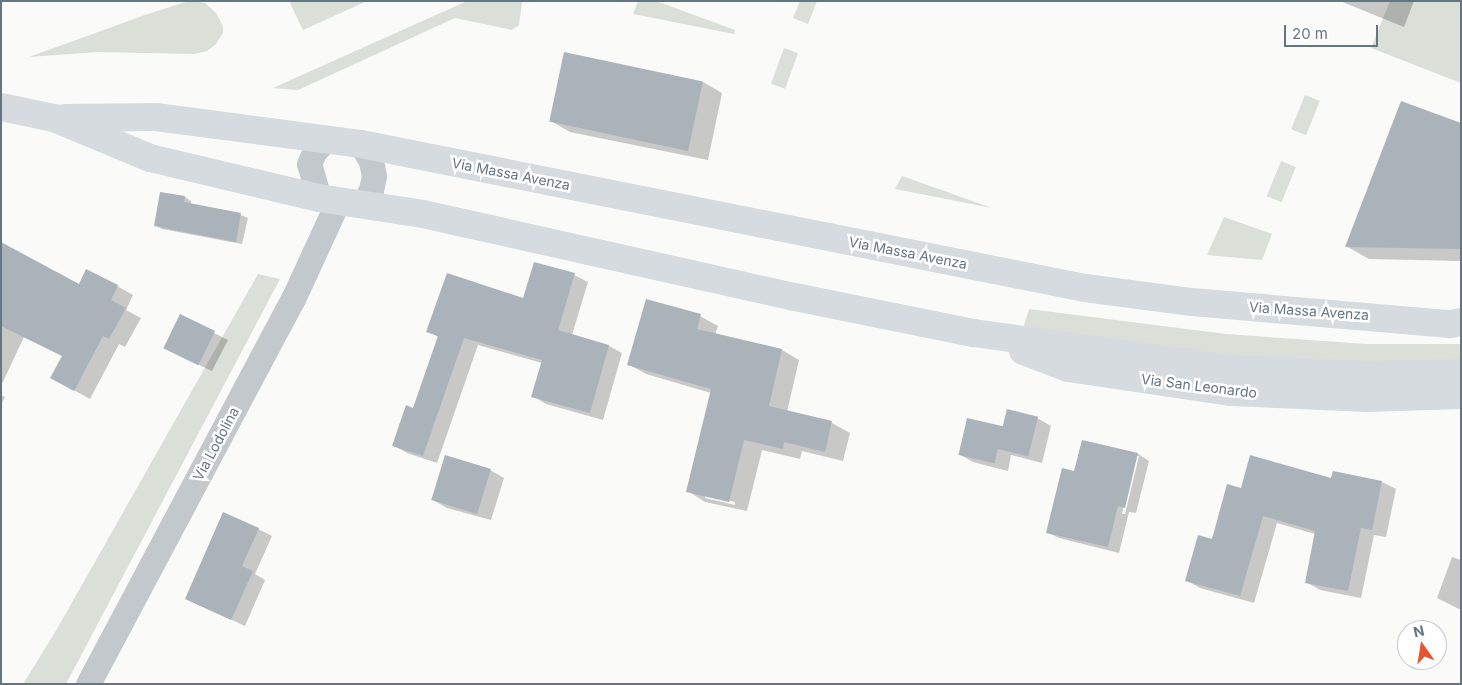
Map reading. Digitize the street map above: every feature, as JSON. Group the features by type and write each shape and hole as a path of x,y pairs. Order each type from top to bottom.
{"main road":[{"name":"Via Massa Avenza","path":"1,107 54,118 150,158 340,201 423,214 795,297 974,333 1242,370 1368,375 1461,373"},
{"name":"Via Massa Avenza","path":"54,118 156,116 361,144 1085,288 1192,302 1457,323"},
{"name":"Via San Leonardo","path":"974,333 1068,368 1230,392 1368,398 1461,395"}],"street":[{"path":"326,139 314,152 310,164 340,201 372,190 374,176 371,161 361,144"},
{"name":"Via Lodolina","path":"88,684 293,299 340,201"}],"shaded area":[{"path":"194,1 205,3 216,13 223,26 223,33 216,44 207,51 194,54 97,52 29,57 145,15"},
{"path":"289,1 367,1 303,30"},
{"path":"467,1 521,1 519,25 512,30 455,18 298,90 273,88"},
{"path":"638,1 656,1 735,30 734,34 633,14"},
{"path":"800,1 817,1 808,24 793,18"},
{"path":"1390,1 1461,1 1461,83 1371,48"},
{"path":"784,48 798,53 785,89 771,84"},
{"path":"1305,95 1320,101 1306,135 1291,129"},
{"path":"1281,161 1296,167 1282,202 1267,196"},
{"path":"902,176 992,208 895,189"},
{"path":"1224,217 1272,234 1262,260 1207,255"},
{"path":"258,274 280,279 66,684 23,684 57,629"},
{"path":"1029,309 1226,334 1365,344 1461,344 1461,365 1291,365 1029,333 1024,325"}],"building":[{"path":"564,52 703,82 688,151 549,121"},
{"path":"1401,101 1461,123 1461,249 1345,247"},
{"path":"160,192 185,196 184,202 241,213 236,242 154,226"},
{"path":"1,242 79,284 86,269 118,285 111,300 126,308 109,339 103,336 74,391 50,378 62,356 1,326"},
{"path":"534,262 575,273 558,330 609,345 590,413 531,397 542,360 464,338 423,456 392,446 406,405 413,408 438,336 426,332 447,273 523,298"},
{"path":"646,299 701,314 697,329 782,349 769,406 832,421 825,452 784,442 783,449 744,440 729,502 686,492 711,389 627,365"},
{"path":"180,314 215,331 198,365 163,348"},
{"path":"1007,409 1038,417 1028,457 997,449"},
{"path":"967,418 1003,426 995,463 958,455"},
{"path":"1082,440 1138,453 1125,508 1118,506 1108,547 1046,533 1062,468 1074,471"},
{"path":"445,455 491,469 477,514 431,500"},
{"path":"1250,455 1331,478 1333,471 1382,481 1372,530 1361,528 1348,591 1305,583 1315,531 1263,516 1240,596 1185,581 1198,535 1212,539 1227,484 1241,488"},
{"path":"223,512 259,528 242,566 253,571 231,620 185,599"}]}
